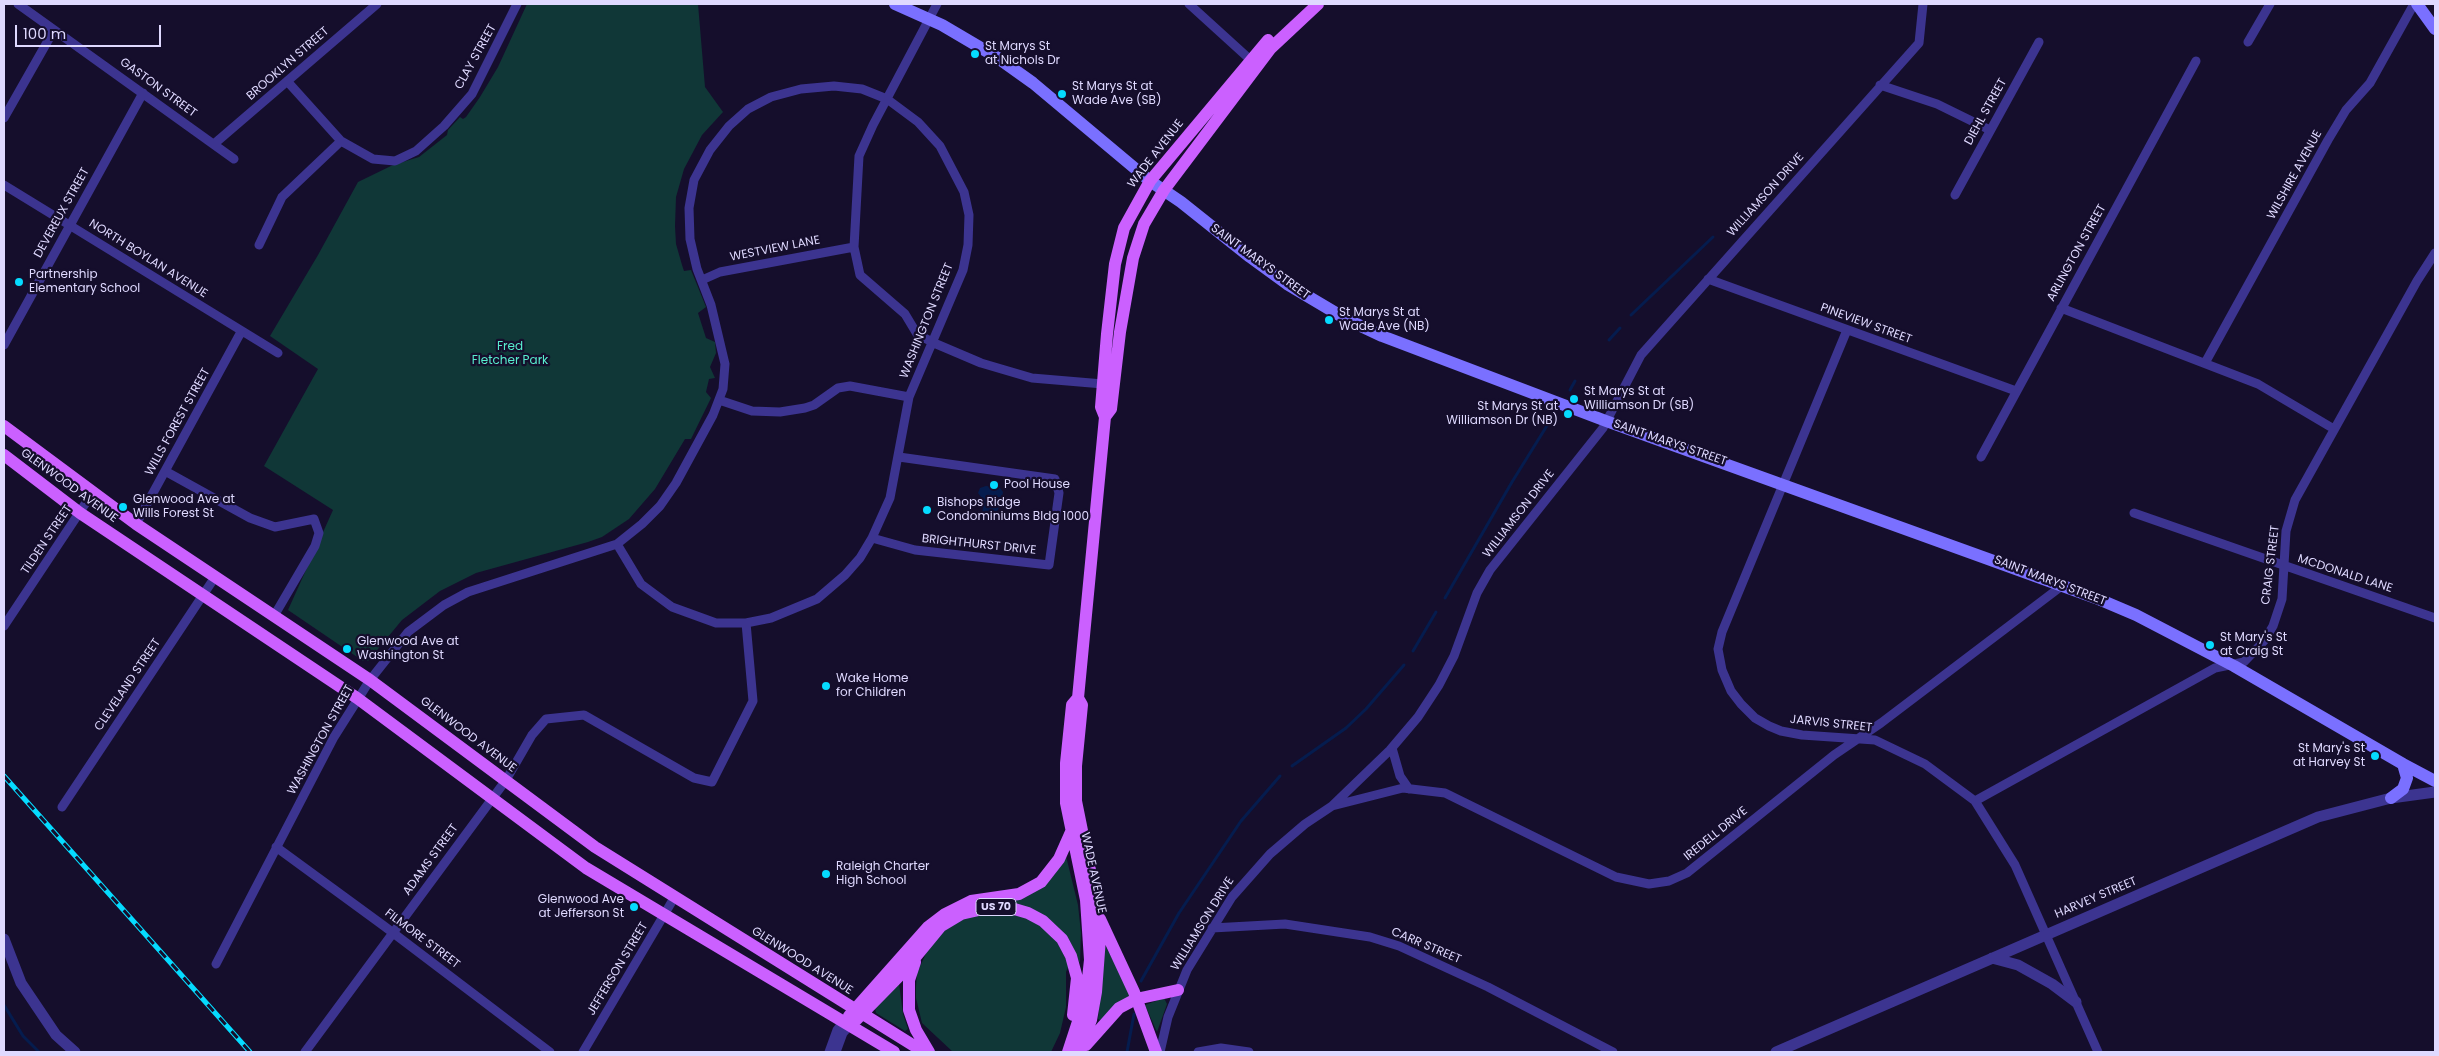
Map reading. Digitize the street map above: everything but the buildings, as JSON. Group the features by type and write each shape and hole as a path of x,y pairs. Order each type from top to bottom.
{"main road":[{"name":"SAINT MARYS STREET","path":"895,4 968,39 1033,83 1150,181 1288,284 1346,319 1382,336 1606,421 2063,585 2136,615 2234,666 2435,781"},
{"name":"WADE AVENUE","path":"1105,417 1101,408 1111,299 1118,246 1130,214 1150,181 1254,63 1286,22 1306,4"},
{"name":"WADE AVENUE","path":"1068,1052 1086,997 1090,939 1086,900 1070,832 1066,803 1066,763 1072,705 1078,698 1105,417 1110,409 1120,332 1133,258 1144,224 1164,190 1220,119 1254,63 1318,4"},
{"path":"2416,4 2435,29"},
{"name":"GLENWOOD AVENUE","path":"4,426 136,524 370,680 596,847 674,898 924,1052"},
{"name":"GLENWOOD AVENUE","path":"4,455 80,513 357,698 586,868 894,1052"},
{"path":"124,542 136,524"},
{"name":"WADE AVENUE","path":"1078,698 1082,705 1076,766 1076,801 1098,915 1100,954 1091,1020 1080,1052"},
{"path":"2391,798 2404,789 2407,778 2403,764"},
{"path":"859,1012 928,927 945,914 970,901 1019,894 1041,882 1059,859 1070,832"},
{"name":"US 70","path":"929,1052 916,1030 909,1010 909,980 918,955 942,926 971,910 1002,907 1020,910 1036,917 1057,932 1071,956 1076,978 1077,990 1072,1020 1076,1031"},
{"path":"1098,915 1108,932 1158,1052"},
{"path":"847,1023 918,955"},
{"path":"1080,1052 1111,1014 1136,999 1178,990"}],"street":[{"name":"GASTON STREET","path":"18,4 234,159"},
{"name":"BROOKLYN STREET","path":"214,144 377,4"},
{"name":"CLAY STREET","path":"287,81 341,141 373,159 395,161 416,151 444,126 472,94 518,4"},
{"path":"937,4 873,125 859,156 854,247 860,275 905,314 917,334 934,343 981,363 1032,378 1103,384"},
{"path":"1189,4 1254,63"},
{"name":"WILLIAMSON DRIVE","path":"1158,1052 1168,1017 1187,970 1232,897 1270,854 1304,824 1332,806 1392,748 1418,717 1439,685 1454,656 1477,593 1490,570 1606,421 1641,355 1919,43 1923,4"},
{"path":"2248,42 2270,4"},
{"name":"WILSHIRE AVENUE","path":"2205,363 2328,140 2346,110 2370,83 2416,4"},
{"path":"4,118 54,30"},
{"name":"DIEHL STREET","path":"1955,195 2038,42"},
{"name":"ARLINGTON STREET","path":"1981,457 2196,61"},
{"name":"WASHINGTON STREET","path":"216,964 334,737 357,698 408,632 444,605 468,592 617,544 654,512 676,483 704,432 723,389 725,364 717,327 690,240 689,208 694,180 710,150 729,126 748,109 771,97 802,89 834,86 862,89 887,99 918,122 940,146 964,192 969,215 968,245 962,270 934,343 909,397 890,498 872,538 860,558 845,575 817,598 771,618 746,623 716,623 672,608 641,584 617,544"},
{"path":"1880,86 1937,104 1990,130"},
{"name":"DEVEREUX STREET","path":"4,345 143,93"},
{"path":"258,245 282,197 341,141"},
{"name":"NORTH BOYLAN AVENUE","path":"4,185 278,353"},
{"name":"WESTVIEW LANE","path":"702,280 720,272 854,247"},
{"name":"CRAIG STREET","path":"1975,801 2215,668 2234,666 2244,662 2264,641 2273,626 2282,599 2286,531 2296,500 2417,281 2435,253"},
{"name":"PINEVIEW STREET","path":"1708,279 2016,391"},
{"path":"2061,308 2258,384 2334,429"},
{"name":"JARVIS STREET","path":"1847,330 1722,632 1718,649 1722,670 1731,691 1755,718 1781,731 1802,735 1860,738 1890,746 1925,764 1975,801 2011,858 2047,934 2098,1052"},
{"name":"WILLS FOREST STREET","path":"136,524 241,332"},
{"path":"719,400 752,411 780,412 814,405 838,388 850,386 909,397"},
{"name":"BRIGHTHURST DRIVE","path":"872,538 915,550 1049,566 1060,493 1055,479 899,456"},
{"path":"165,471 250,518 275,527 314,519 319,533 315,546 274,616"},
{"name":"TILDEN STREET","path":"4,626 92,492"},
{"name":"MCDONALD LANE","path":"2134,514 2435,618"},
{"name":"CLEVELAND STREET","path":"62,807 215,577"},
{"name":"IREDELL DRIVE","path":"1332,806 1403,788 1445,793 1616,878 1649,884 1670,881 1688,872 1834,755 1860,738 2063,585"},
{"name":"ADAMS STREET","path":"305,1052 506,780 532,735 546,720 584,715 694,778 712,782 753,701 746,623"},
{"path":"1392,748 1400,776 1409,789"},
{"name":"HARVEY STREET","path":"1776,1052 2318,817 2391,798 2435,792"},
{"name":"FILMORE STREET","path":"276,847 394,933 550,1052"},
{"name":"JEFFERSON STREET","path":"583,1052 674,898"},
{"name":"CARR STREET","path":"1212,928 1284,924 1330,930 1399,946 1480,983 1613,1052"},
{"path":"4,938 21,983 56,1035 75,1052"},
{"path":"1992,958 2018,965 2052,984 2076,1002"},
{"path":"829,1052 837,1030 847,1023"},
{"path":"836,1052 847,1023"},
{"path":"1198,1052 1221,1050 1249,1052"}],"green space":[{"name":"Fred Fletcher Park","path":"527,4 698,4 705,87 723,112 702,135 684,169 676,197 675,226 676,244 684,271 691,270 706,307 698,313 706,338 715,342 716,353 710,367 715,378 709,379 706,392 711,398 691,439 685,439 655,489 629,519 602,537 476,573 440,591 402,620 368,661 363,661 288,610 333,510 264,466 318,369 270,336 358,182 393,165 419,157 447,135 448,130 460,117 463,119 466,117 498,67"},
{"path":"1066,856 1078,905 1081,933 1080,963 1057,926 1044,916 1006,903 1028,896 1048,882"},
{"path":"984,912 1008,912 1029,918 1054,936 1069,965 1066,972 1066,1007 1060,1033 1051,1052 953,1052 922,1023 916,998 917,973 928,949 938,936 959,920"},
{"path":"1105,945 1132,996 1100,1020 1098,1019"},
{"path":"899,983 903,1014 908,1029 905,1031 876,1013 875,1008"},
{"path":"1164,998 1167,1004 1157,1032 1145,1005"}],"water":[{"path":"986,486 1000,488 1003,492 1001,504 993,519 986,520 981,517 983,508 980,504 981,497 978,493 980,488"}],"waterway":[{"path":"1631,315 1713,237"},
{"path":"1609,340 1620,328"},
{"path":"1570,390 1575,381"},
{"path":"1445,598 1512,482 1553,416"},
{"path":"1413,651 1436,612"},
{"path":"1292,766 1346,728 1366,709 1404,665"},
{"path":"1141,981 1179,913 1241,821 1280,776"},
{"path":"4,1005 23,1036 39,1052"},
{"path":"1127,1052 1134,1014"}],"railway":[{"path":"4,776 250,1052"}],"place":[{"name":"St Marys St at Nichols Dr","path":"975,54"},
{"name":"St Marys St at Wade Ave (SB)","path":"1062,94"},
{"name":"Partnership Elementary School","path":"19,282"},
{"name":"St Marys St at Wade Ave (NB)","path":"1329,320"},
{"name":"St Marys St at Williamson Dr (SB)","path":"1574,399"},
{"name":"St Marys St at Williamson Dr (NB)","path":"1568,414"},
{"name":"Pool House","path":"994,485"},
{"name":"Glenwood Ave at Wills Forest St","path":"123,507"},
{"name":"Bishops Ridge Condominiums Bldg 1000","path":"927,510"},
{"name":"St Mary's St at Craig St","path":"2210,645"},
{"name":"Glenwood Ave at Washington St","path":"347,649"},
{"name":"Wake Home for Children","path":"826,686"},
{"name":"St Mary's St at Harvey St","path":"2375,756"},
{"name":"Raleigh Charter High School","path":"826,874"},
{"name":"Glenwood Ave at Jefferson St","path":"634,907"}]}
